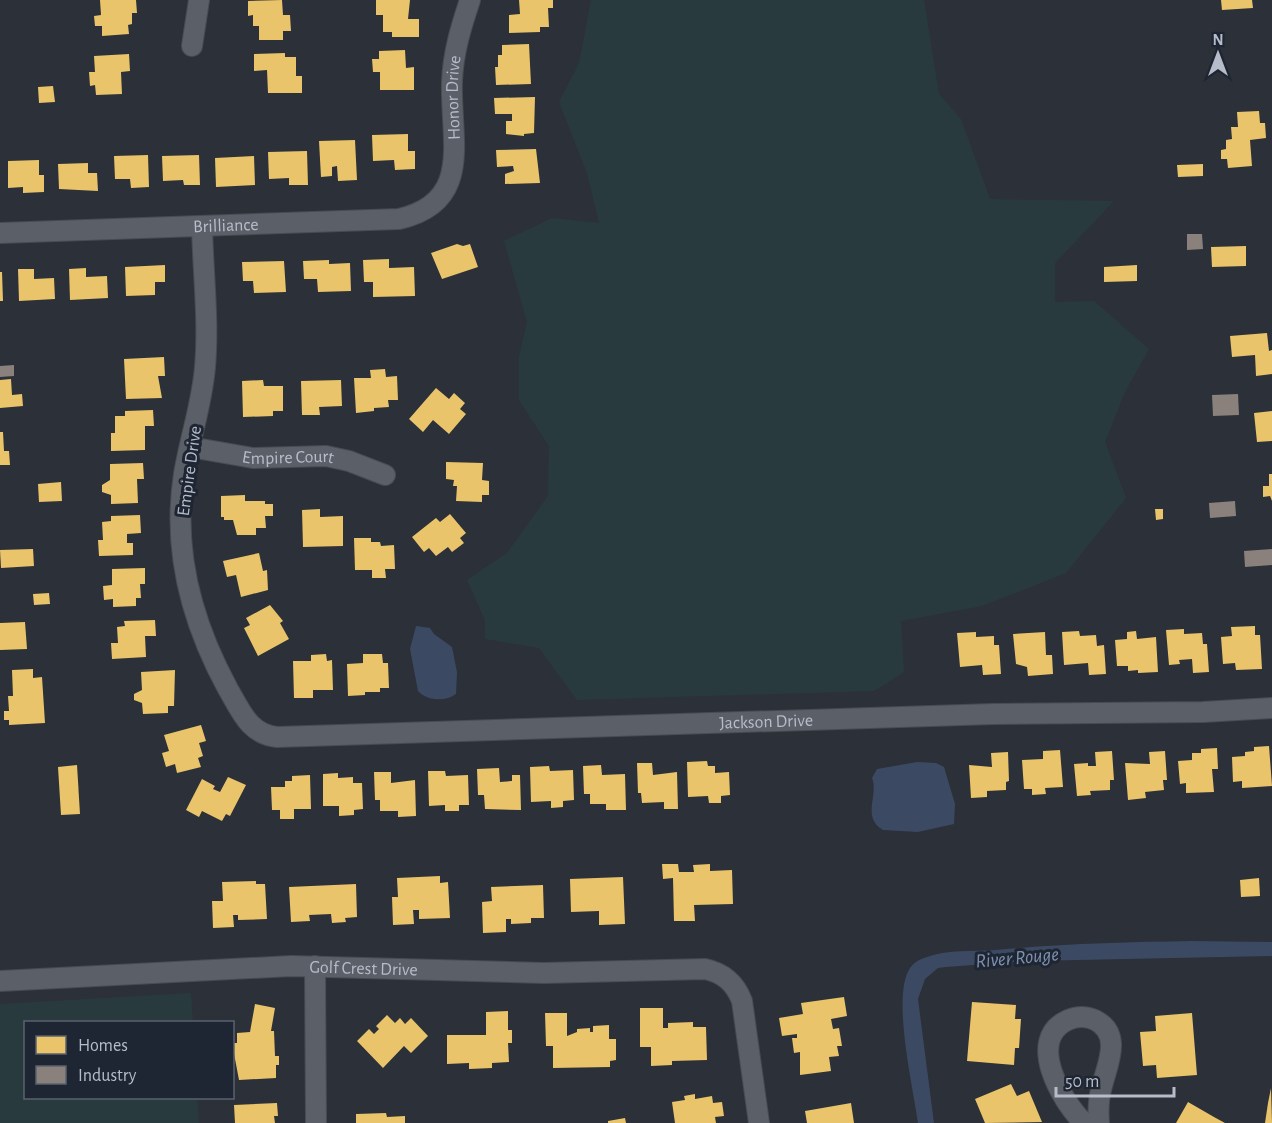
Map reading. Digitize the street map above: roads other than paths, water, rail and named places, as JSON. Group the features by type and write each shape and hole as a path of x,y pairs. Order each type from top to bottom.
{"street":[{"path":"192,46 200,0"},
{"name":"Honor Drive","path":"444,194 454,166 453,61 470,0"},
{"name":"Brilliance","path":"0,233 399,219 430,209 444,194"},
{"name":"Empire Drive","path":"202,226 205,366 183,478 181,532 192,602 209,652 251,726 260,732"},
{"name":"Empire Court","path":"190,447 254,458 326,456 349,461 385,475"},
{"name":"Jackson Drive","path":"260,732 277,737 981,715 1203,712 1272,708"},
{"path":"315,966 316,1123"},
{"name":"Golf Crest Drive","path":"0,981 315,966 526,973 705,969 725,977 738,990 742,1001 759,1123"},
{"path":"1084,1123 1061,1093 1048,1060 1051,1038 1057,1028 1077,1017 1089,1018 1101,1023 1110,1039 1111,1061 1099,1099 1099,1123"}],"water":[{"path":"416,626 430,628 434,634 452,647 457,672 456,694 452,697 431,698 418,691 410,649"},
{"path":"917,762 936,763 944,767 955,804 954,824 918,832 883,830 876,825 873,819 874,785 872,778 877,769"},
{"name":"River Rouge","path":"1191,941 1272,942 1272,956 1030,961 938,968 925,979 918,999 934,1123 918,1123 903,1026 904,988 907,974 917,961 935,954 952,952"}]}
